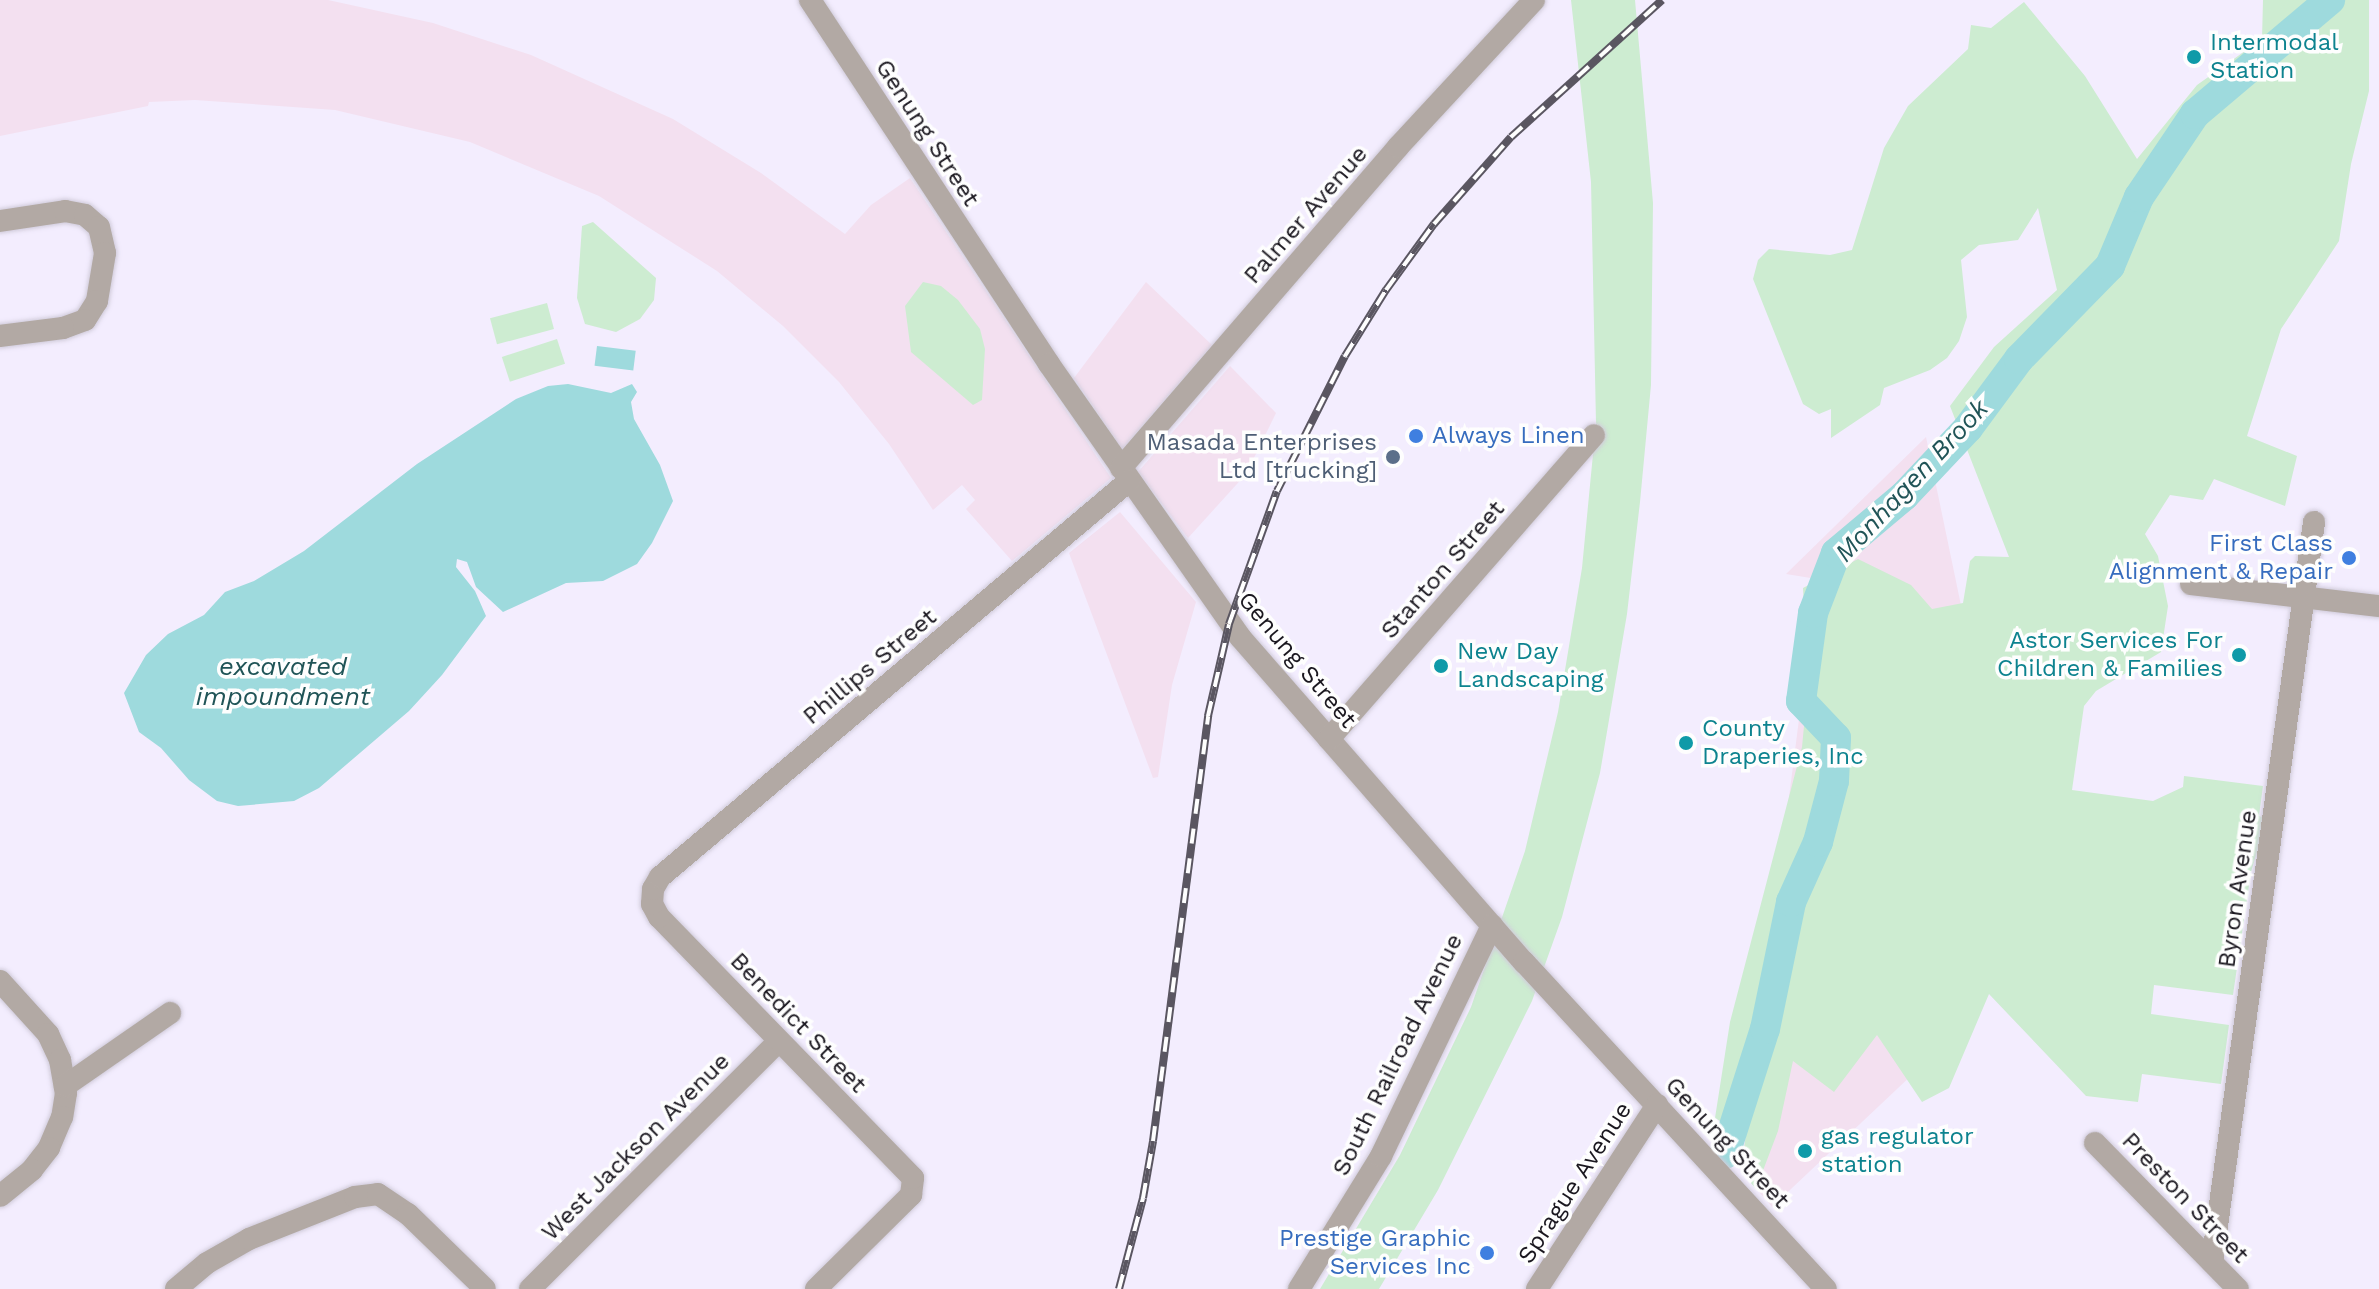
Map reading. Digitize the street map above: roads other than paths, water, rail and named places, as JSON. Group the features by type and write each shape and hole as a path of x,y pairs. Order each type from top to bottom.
{"street":[{"name":"Genung Street","path":"810,0 945,208 1125,474 1240,637 1492,925 1826,1289"},
{"name":"Palmer Avenue","path":"1125,474 1398,147 1534,0"},
{"path":"0,221 65,211 85,215 99,227 105,253 97,301 85,320 63,328 0,336"},
{"name":"Stanton Street","path":"1329,739 1594,435"},
{"name":"Phillips Street","path":"652,897 660,877 1125,474"},
{"name":"Byron Avenue","path":"2212,1262 2314,522"},
{"path":"2191,584 2379,606"},
{"name":"Benedict Street","path":"652,897 659,917 914,1182 911,1195 816,1289"},
{"name":"South Railroad Avenue","path":"1299,1289 1381,1156 1492,925"},
{"path":"0,981 48,1034 60,1060 65,1086 62,1117 49,1148 32,1170 0,1196"},
{"path":"65,1086 170,1013"},
{"name":"West Jackson Avenue","path":"530,1289 779,1041"},
{"name":"Sprague Avenue","path":"1537,1289 1657,1105"},
{"name":"Preston Street","path":"2095,1143 2238,1289"},
{"path":"176,1289 207,1263 249,1239 355,1197 378,1194 408,1214 485,1289"}],"water":[{"path":"597,346 636,351 633,371 595,366"},
{"name":"excavated impoundment","path":"568,384 611,393 632,384 637,392 631,402 634,419 660,465 673,501 652,543 637,564 603,581 566,583 503,612 476,587 467,562 457,559 456,567 475,591 486,616 442,675 409,711 319,788 294,801 238,806 217,801 189,780 161,748 139,732 124,693 146,655 168,634 204,615 225,592 254,581 304,551 417,464 516,399 548,386"}],"waterway":[{"name":"Monhagen Brook","path":"1725,1154 1765,1029 1791,902 1818,842 1834,781 1836,738 1801,701 1813,613 1836,553 1904,496 1968,428 2019,359 2110,266 2139,197 2195,114 2330,0"}],"railway":[{"path":"1119,1289 1143,1198 1153,1141 1208,716 1229,624 1277,491 1345,356 1386,290 1434,224 1511,137 1662,0"}],"place":[{"name":"Intermodal Station","path":"2194,57"},
{"name":"Always Linen","path":"1416,436"},
{"name":"Masada Enterprises Ltd [trucking]","path":"1393,457"},
{"name":"First Class Alignment & Repair","path":"2349,558"},
{"name":"Astor Services For Children & Families","path":"2239,655"},
{"name":"New Day Landscaping","path":"1441,666"},
{"name":"County Draperies, Inc","path":"1686,743"},
{"name":"gas regulator station","path":"1805,1151"},
{"name":"Prestige Graphic Services Inc","path":"1487,1253"}]}
